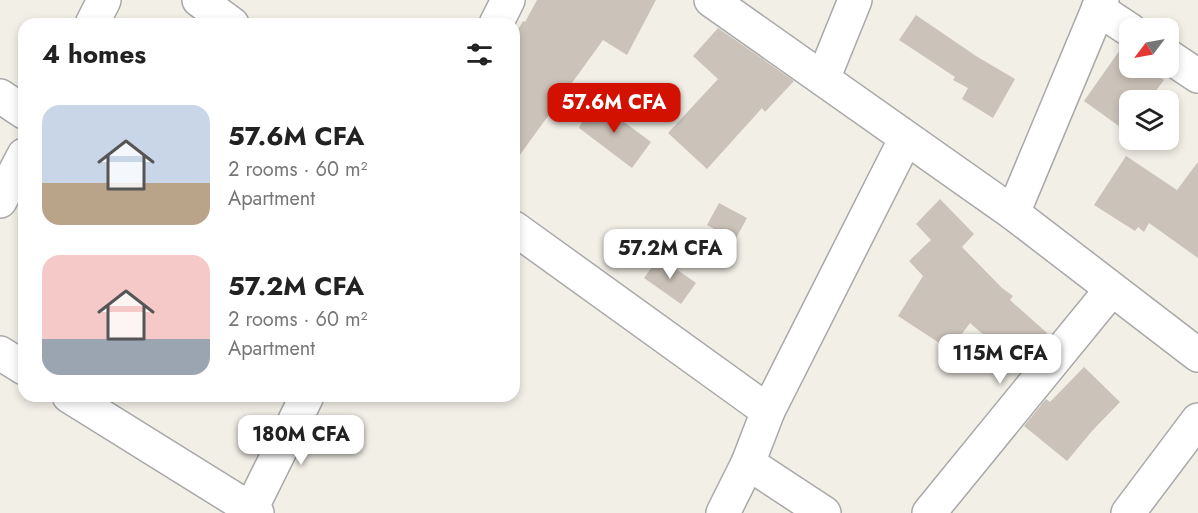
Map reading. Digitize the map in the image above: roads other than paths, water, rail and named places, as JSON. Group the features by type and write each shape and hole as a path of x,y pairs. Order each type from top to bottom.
{"street":[{"path":"95,18 104,0"},
{"path":"199,0 224,18"},
{"path":"499,18 508,0"},
{"path":"711,0 1013,213 1198,355"},
{"path":"823,79 855,0"},
{"path":"1013,213 1100,4 1119,20"},
{"path":"1179,63 1198,76"},
{"path":"0,96 18,108"},
{"path":"723,513 748,463 768,411 906,138"},
{"path":"0,201 18,166"},
{"path":"520,232 768,411"},
{"path":"929,513 1112,290"},
{"path":"0,353 18,364"},
{"path":"79,402 253,512 304,402"},
{"path":"1128,513 1198,420"},
{"path":"748,463 824,513"}]}
